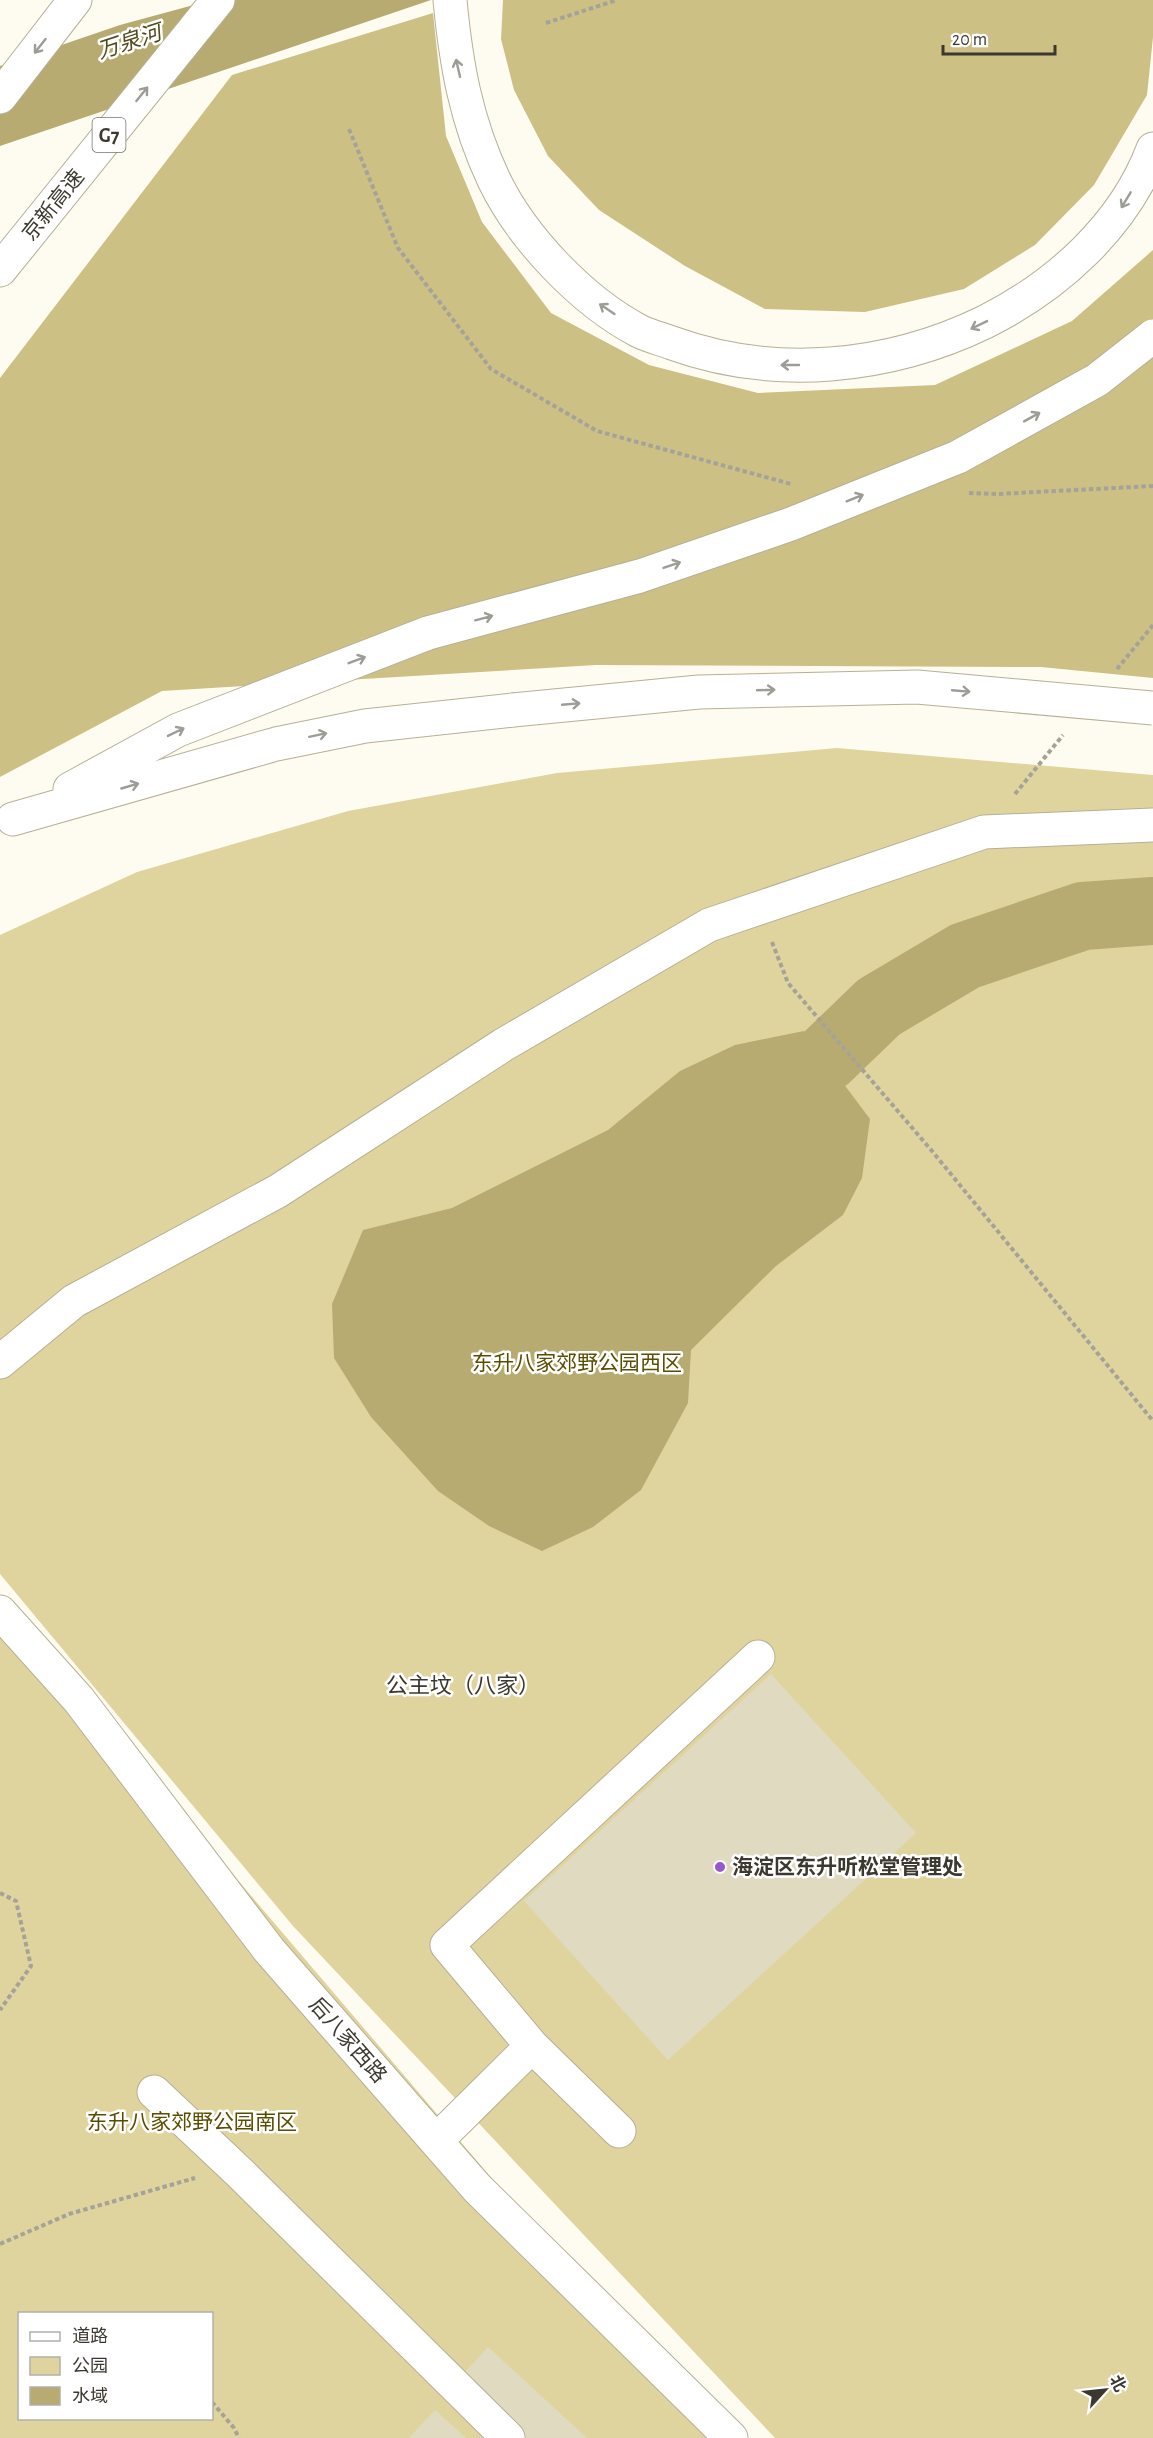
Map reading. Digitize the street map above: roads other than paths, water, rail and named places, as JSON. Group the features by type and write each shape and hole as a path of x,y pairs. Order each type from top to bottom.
{"main road":[{"path":"0,97 75,0"},
{"name":"京新高速","path":"0,270 218,0"},
{"path":"450,0 455,55 471,125 495,182 524,228 553,263 589,296 639,331 703,354 770,365 832,365 893,356 958,335 1015,307 1069,265 1112,223 1146,166 1153,149"},
{"path":"6,823 178,730 428,633 640,576 791,524 958,457 1097,380 1153,336"},
{"path":"6,823 276,744 365,726 513,710 699,692 917,687 1153,708"},
{"path":"0,1362 75,1301 278,1191 503,1045 709,925 984,832 1153,825"},
{"name":"后八家西路","path":"0,1612 79,1700 269,1950 477,2188 731,2438"},
{"path":"619,2131 532,2046 447,1946 758,1657"},
{"path":"436,2141 532,2046"},
{"path":"154,2092 508,2438"}],"water":[{"name":"万泉河","path":"212,0 431,0 0,146 0,66 120,25"},
{"path":"804,1031 870,1119 862,1178 843,1215 776,1266 691,1350 688,1403 641,1490 593,1527 542,1551 489,1526 438,1491 371,1417 334,1358 332,1304 363,1230 452,1208 608,1130 680,1071 735,1045"}],"waterway":[{"path":"825,1059 879,1007 965,956 1083,916 1153,911"}],"place":[{"name":"海淀区东升听松堂管理处","path":"720,1867"}],"district":[{"name":"公主坟（八家）","path":"463,1685"}],"park label":[{"name":"东升八家郊野公园西区","path":"577,1363"},
{"name":"东升八家郊野公园南区","path":"192,2122"}]}
